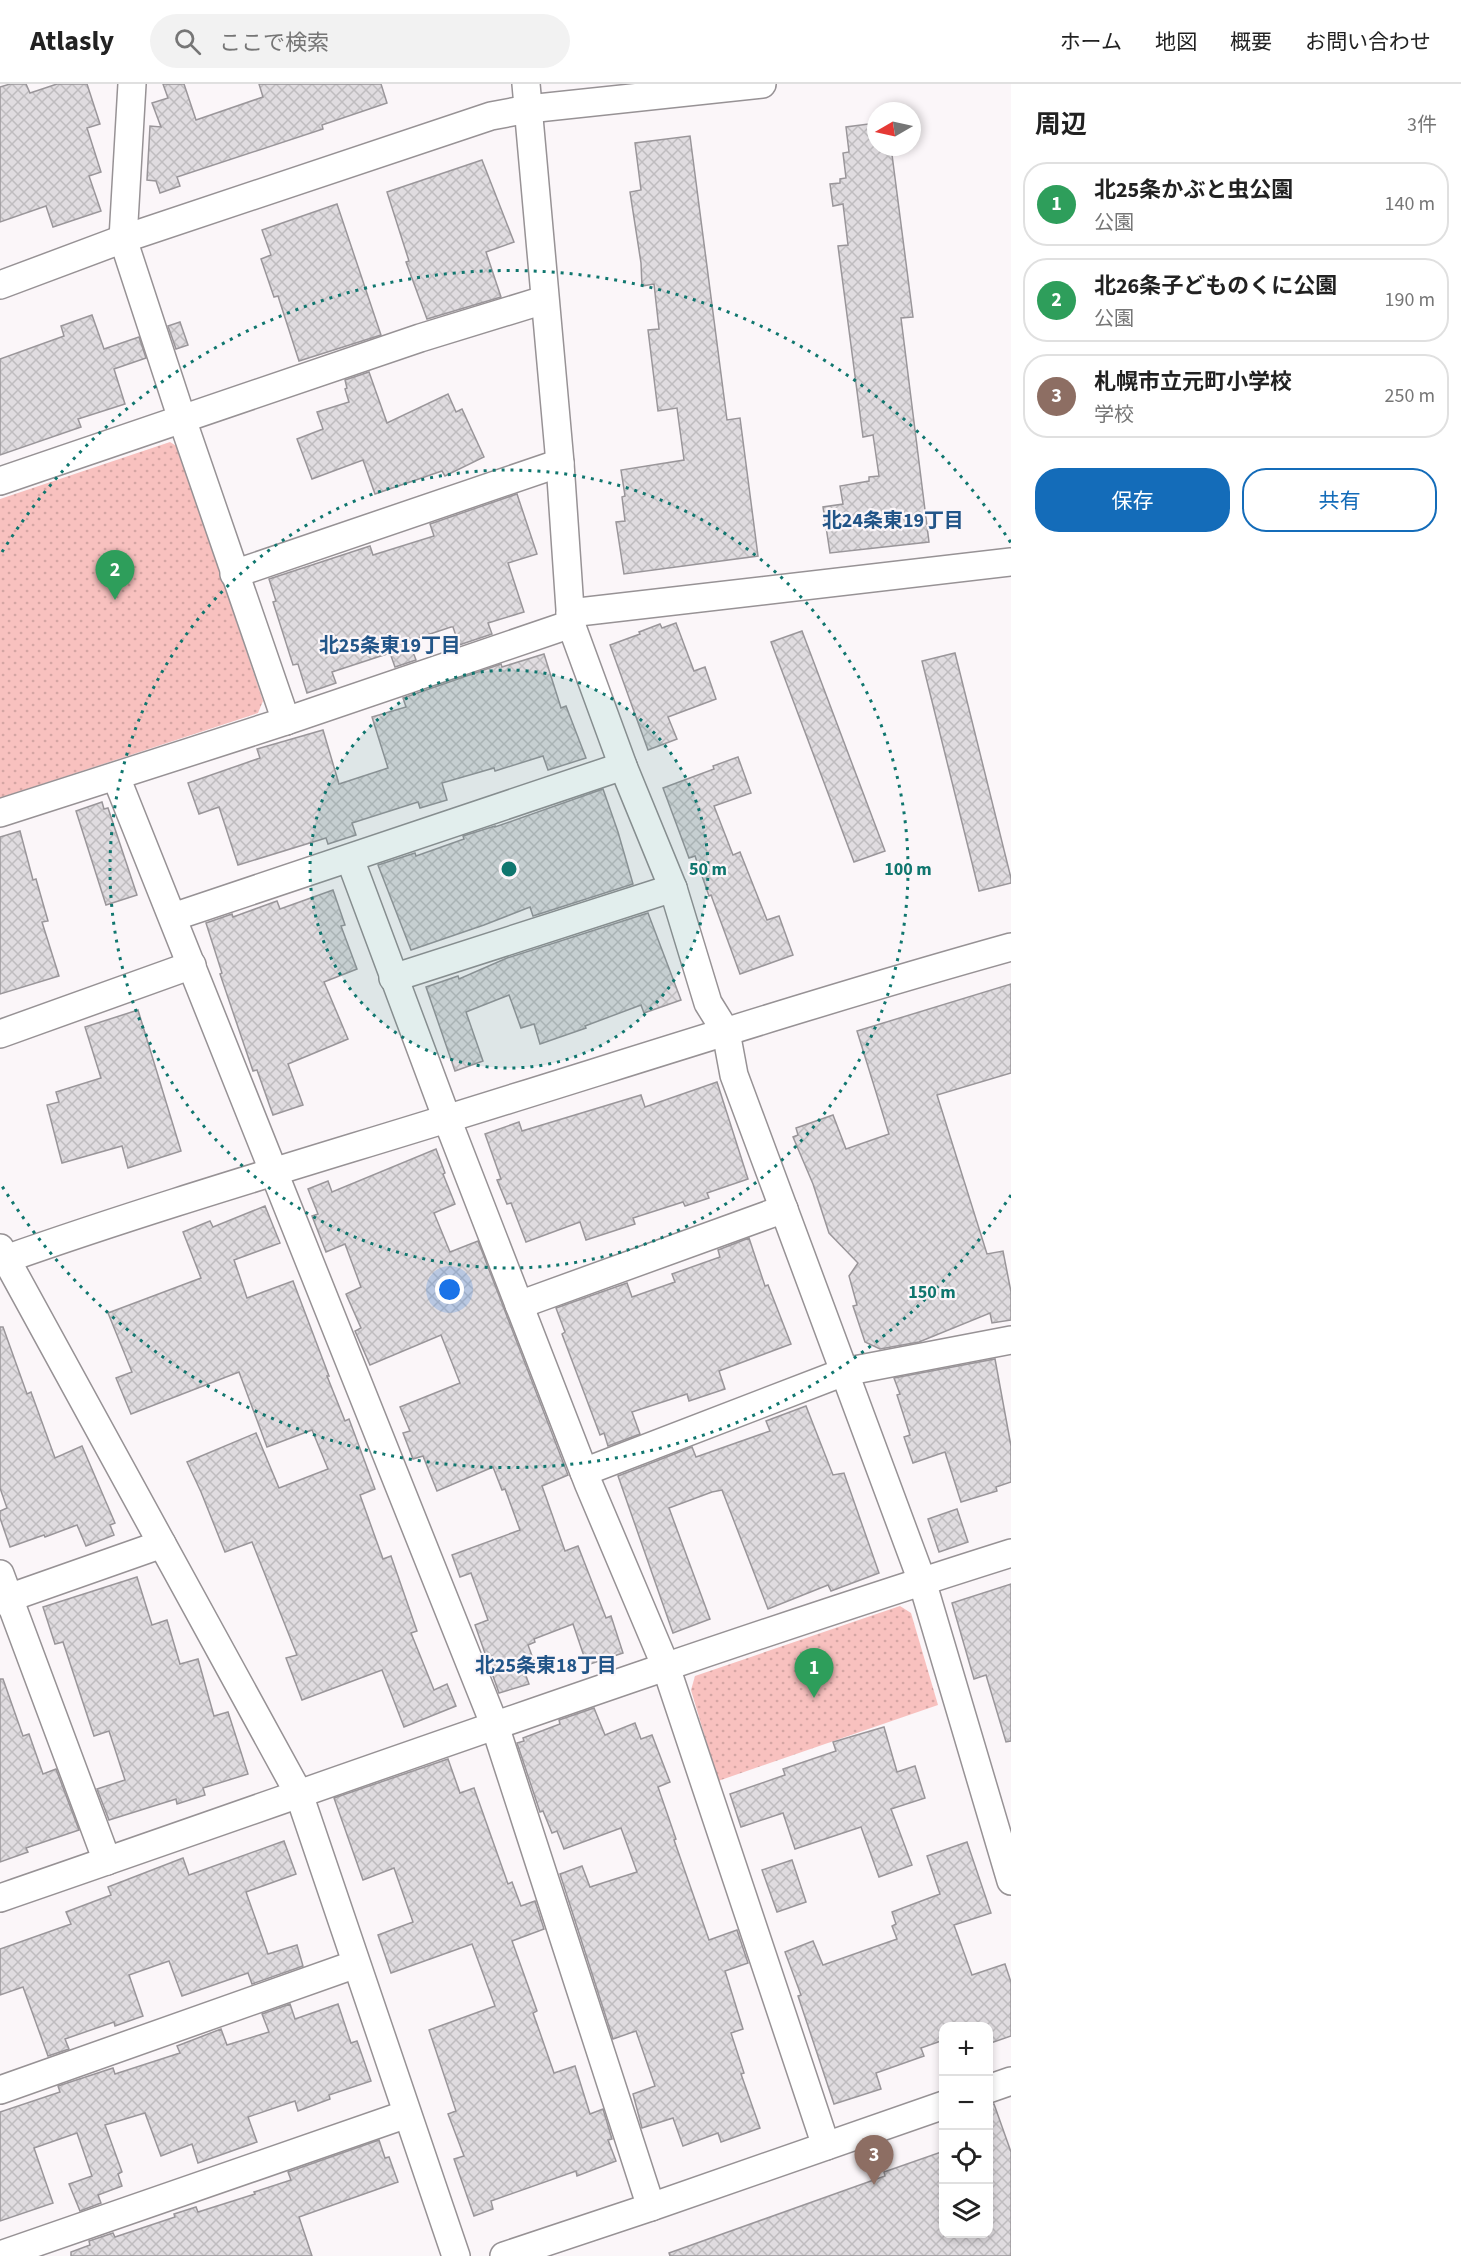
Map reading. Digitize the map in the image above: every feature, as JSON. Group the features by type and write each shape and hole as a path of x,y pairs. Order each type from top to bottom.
{"street":[{"path":"132,84 123,238 285,721"},
{"path":"0,285 123,238 491,116 527,97 762,84"},
{"path":"527,97 560,463 571,618 623,766 673,888 708,1003 726,1032 734,1075 922,1581 1011,1881"},
{"path":"0,480 420,338 544,300"},
{"path":"234,574 560,463"},
{"path":"0,813 285,721 571,618 1011,562"},
{"path":"173,917 623,766"},
{"path":"116,777 495,1726 651,2207"},
{"path":"350,859 393,978 584,1472 666,1667 826,2146"},
{"path":"393,978 673,888"},
{"path":"456,2256 299,1794 2,1256 878,984 1011,947"},
{"path":"0,1034 192,965"},
{"path":"519,1305 784,1209"},
{"path":"584,1472 844,1372 1011,1340"},
{"path":"107,1861 3,1591 162,1544"},
{"path":"0,1898 666,1667 1011,1553"},
{"path":"0,2090 356,1964"},
{"path":"993,2087 1011,2081"},
{"path":"504,2256 939,2107"},
{"path":"0,2255 406,2114"}],"shaded area":[{"path":"170,442 178,447 263,701 258,713 0,798 0,499"},
{"path":"900,1606 911,1613 938,1705 718,1781 691,1690 695,1676"}],"building":[{"path":"10,84 26,84 30,93 57,84 87,84 100,124 87,128 101,172 89,176 101,211 53,227 46,206 0,222 0,87"},
{"path":"163,84 184,84 196,120 263,97 259,84 381,84 387,103 322,125 323,129 177,177 180,186 160,193 156,181 147,180 150,126 161,127 152,103 168,98"},
{"path":"867,124 867,156 892,156 913,317 901,318 929,542 830,553 823,507 843,504 840,486 869,481 869,477 879,476 873,435 863,437 838,246 848,245 843,204 833,206 830,184 840,183 840,179 846,178 843,153 849,152 846,127"},
{"path":"690,136 727,420 740,418 758,556 624,574 616,522 625,521 622,497 625,496 621,470 684,460 677,408 658,411 648,330 659,329 654,284 642,286 641,263 630,192 641,190 635,143"},
{"path":"482,160 514,242 486,252 501,297 427,319 406,262 409,261 387,192"},
{"path":"337,204 381,335 299,361 278,296 274,297 261,259 271,255 262,230"},
{"path":"92,315 104,349 139,337 146,358 114,369 125,404 78,419 81,427 0,455 0,359 64,336 61,326"},
{"path":"180,322 188,345 176,349 168,326"},
{"path":"369,372 387,423 448,394 456,412 462,409 484,457 445,476 442,471 375,494 363,460 312,479 297,439 323,429 317,412 349,402 345,380"},
{"path":"517,494 537,554 508,563 524,612 488,623 492,634 459,645 453,627 409,641 416,660 395,667 390,653 332,672 336,683 307,693 298,664 293,665 273,602 276,601 269,579 370,546 373,555 434,536 430,524"},
{"path":"676,623 694,671 705,667 716,699 668,717 677,739 648,750 610,645 660,624 662,628"},
{"path":"802,631 885,851 854,862 771,642"},
{"path":"955,653 1011,878 1011,883 979,891 922,661"},
{"path":"544,654 561,708 566,706 586,758 548,770 543,756 495,771 494,768 442,783 447,800 420,808 418,802 352,823 356,835 328,844 326,838 238,865 219,807 199,814 188,783 260,758 257,749 323,730 339,784 388,768 372,717 406,707 403,698 501,664 502,667"},
{"path":"738,757 751,793 714,806 733,855 740,852 767,920 779,916 793,955 740,974 695,856 689,858 663,788 714,769 713,766"},
{"path":"603,789 633,884 533,916 530,907 411,950 378,865 415,853 416,856 464,839 463,836"},
{"path":"102,802 104,809 108,808 137,895 106,905 76,811"},
{"path":"20,831 33,880 36,879 48,921 42,922 59,976 0,994 0,837"},
{"path":"333,890 345,925 341,926 357,969 324,982 348,1039 288,1064 303,1105 273,1115 257,1070 253,1071 220,974 222,973 206,923 232,914 233,917 277,901 280,909"},
{"path":"648,913 681,1000 644,1013 641,1005 540,1044 534,1024 521,1028 509,995 466,1012 483,1061 455,1071 426,987 458,976 459,979 507,958"},
{"path":"1011,984 1011,1073 937,1095 987,1254 1003,1251 1011,1292 1011,1320 992,1323 990,1313 919,1342 880,1349 865,1342 853,1306 857,1305 849,1276 858,1263 829,1233 813,1184 793,1137 798,1135 796,1128 833,1115 846,1149 889,1134 857,1031"},
{"path":"138,1010 181,1151 128,1168 122,1146 62,1163 47,1105 59,1102 56,1092 101,1078 85,1027"},
{"path":"717,1082 748,1179 707,1193 709,1198 685,1206 683,1202 633,1218 635,1224 586,1240 580,1222 526,1242 511,1203 507,1204 497,1180 501,1179 485,1134 519,1122 522,1131 641,1095 645,1107"},
{"path":"436,1149 455,1204 434,1213 450,1252 478,1241 568,1475 542,1486 565,1551 578,1546 606,1618 611,1616 623,1653 587,1665 573,1624 534,1639 535,1642 528,1645 535,1664 523,1668 529,1684 499,1693 475,1625 488,1620 471,1573 460,1577 452,1555 520,1530 505,1489 502,1490 493,1467 437,1491 423,1456 413,1459 403,1433 410,1431 400,1407 460,1383 441,1335 370,1365 355,1331 361,1328 346,1294 361,1287 345,1244 326,1252 312,1216 318,1214 308,1189 328,1181 332,1192"},
{"path":"265,1206 280,1243 234,1260 247,1298 293,1281 329,1376 327,1376 345,1421 349,1419 375,1489 360,1495 383,1559 391,1556 417,1631 411,1633 434,1690 447,1684 456,1706 404,1727 382,1670 302,1700 286,1658 297,1655 252,1542 225,1552 187,1462 256,1433 279,1488 328,1469 312,1430 267,1447 239,1372 131,1414 116,1378 132,1372 108,1313 201,1278 183,1232 210,1221 213,1227"},
{"path":"749,1238 765,1286 768,1285 791,1344 719,1371 725,1389 689,1401 687,1394 632,1412 640,1434 608,1446 604,1433 600,1435 562,1334 565,1332 556,1308 627,1283 632,1297 675,1282 672,1274 720,1257 718,1250"},
{"path":"0,1327 3,1327 27,1394 31,1392 55,1458 82,1446 115,1523 110,1525 114,1535 86,1546 77,1525 10,1547 0,1518 0,1511 7,1508 0,1488"},
{"path":"995,1359 1011,1446 1011,1482 996,1487 997,1491 961,1502 945,1452 913,1463 904,1437 910,1435 894,1378"},
{"path":"806,1406 833,1475 844,1473 879,1573 831,1591 828,1585 768,1609 722,1490 712,1492 669,1508 710,1619 673,1633 618,1476 692,1447 696,1457 770,1431 766,1421"},
{"path":"957,1509 968,1542 939,1552 928,1519"},
{"path":"137,1577 152,1625 167,1620 180,1664 198,1659 214,1716 228,1712 248,1774 203,1788 205,1795 177,1804 176,1799 109,1820 97,1789 125,1780 109,1731 94,1736 63,1642 55,1644 43,1607"},
{"path":"1011,1584 1011,1741 1006,1742 986,1675 974,1679 952,1603"},
{"path":"0,1679 3,1679 23,1736 29,1734 43,1774 56,1769 79,1830 26,1848 28,1852 0,1862"},
{"path":"594,1708 605,1735 635,1723 641,1739 652,1735 670,1782 658,1787 709,1940 737,1930 748,1963 725,1971 743,2029 731,2033 744,2073 741,2074 760,2128 721,2142 718,2133 683,2146 673,2118 642,2128 633,2094 655,2086 636,2031 613,2039 560,1874 582,1866 590,1887 637,1872 621,1828 564,1849 557,1831 552,1833 543,1811 540,1812 517,1743 524,1741 523,1738 560,1724 559,1720"},
{"path":"884,1727 897,1772 915,1766 925,1798 891,1809 912,1865 879,1877 861,1827 795,1849 783,1813 741,1827 730,1794 785,1775 783,1769 836,1751 833,1742"},
{"path":"448,1759 460,1793 474,1788 508,1884 512,1882 521,1906 535,1901 544,1929 512,1941 537,2011 533,2013 554,2073 575,2066 590,2114 603,2109 612,2139 608,2140 616,2161 577,2176 576,2171 491,2201 493,2209 474,2216 454,2159 464,2156 448,2114 456,2111 429,2030 495,2006 472,1944 391,1973 378,1935 413,1922 394,1868 363,1880 334,1798"},
{"path":"284,1841 296,1874 246,1892 268,1954 297,1945 303,1966 252,1984 248,1973 182,1996 169,1961 129,1975 143,2016 115,2026 114,2022 65,2039 69,2049 48,2056 23,1987 0,1995 0,1949 71,1924 66,1912 111,1895 108,1887 183,1858 189,1875"},
{"path":"967,1842 991,1913 954,1925 972,1975 1005,1964 1011,1982 1011,2036 993,2042 993,2022 939,2022 939,2042 921,2048 924,2056 876,2073 881,2089 834,2104 798,1996 801,1995 785,1952 813,1941 823,1965 897,1939 892,1926 896,1924 892,1912 940,1894 927,1856"},
{"path":"792,1860 806,1902 777,1912 762,1870"},
{"path":"290,2004 295,2019 338,2004 351,2043 357,2041 371,2081 329,2095 330,2099 298,2111 295,2101 248,2117 257,2142 198,2163 192,2144 161,2156 145,2113 105,2125 122,2172 118,2174 122,2186 98,2195 101,2203 80,2211 69,2184 92,2176 77,2133 34,2148 53,2203 0,2221 0,2112 60,2092 58,2086 113,2068 115,2074 180,2053 177,2046 221,2029 227,2045 269,2032 262,2014"},
{"path":"994,2104 1011,2152 1011,2256 670,2256 669,2253 885,2176 884,2172 939,2153 939,2238 993,2238"},
{"path":"379,2140 385,2158 389,2157 398,2182 299,2217 312,2256 71,2256 71,2252 90,2245 89,2241 113,2233 115,2237 175,2217 174,2214 196,2207 198,2212 255,2194 254,2192 291,2180 288,2172"}],"place":[{"name":"北26条子どものくに公園","path":"115,600"},
{"name":"北25条かぶと虫公園","path":"814,1698"},
{"name":"札幌市立元町小学校","path":"874,2185"}],"district":[{"name":"北24条東19丁目","path":"893,521"},
{"name":"北25条東19丁目","path":"390,646"},
{"name":"北25条東18丁目","path":"546,1666"}]}
